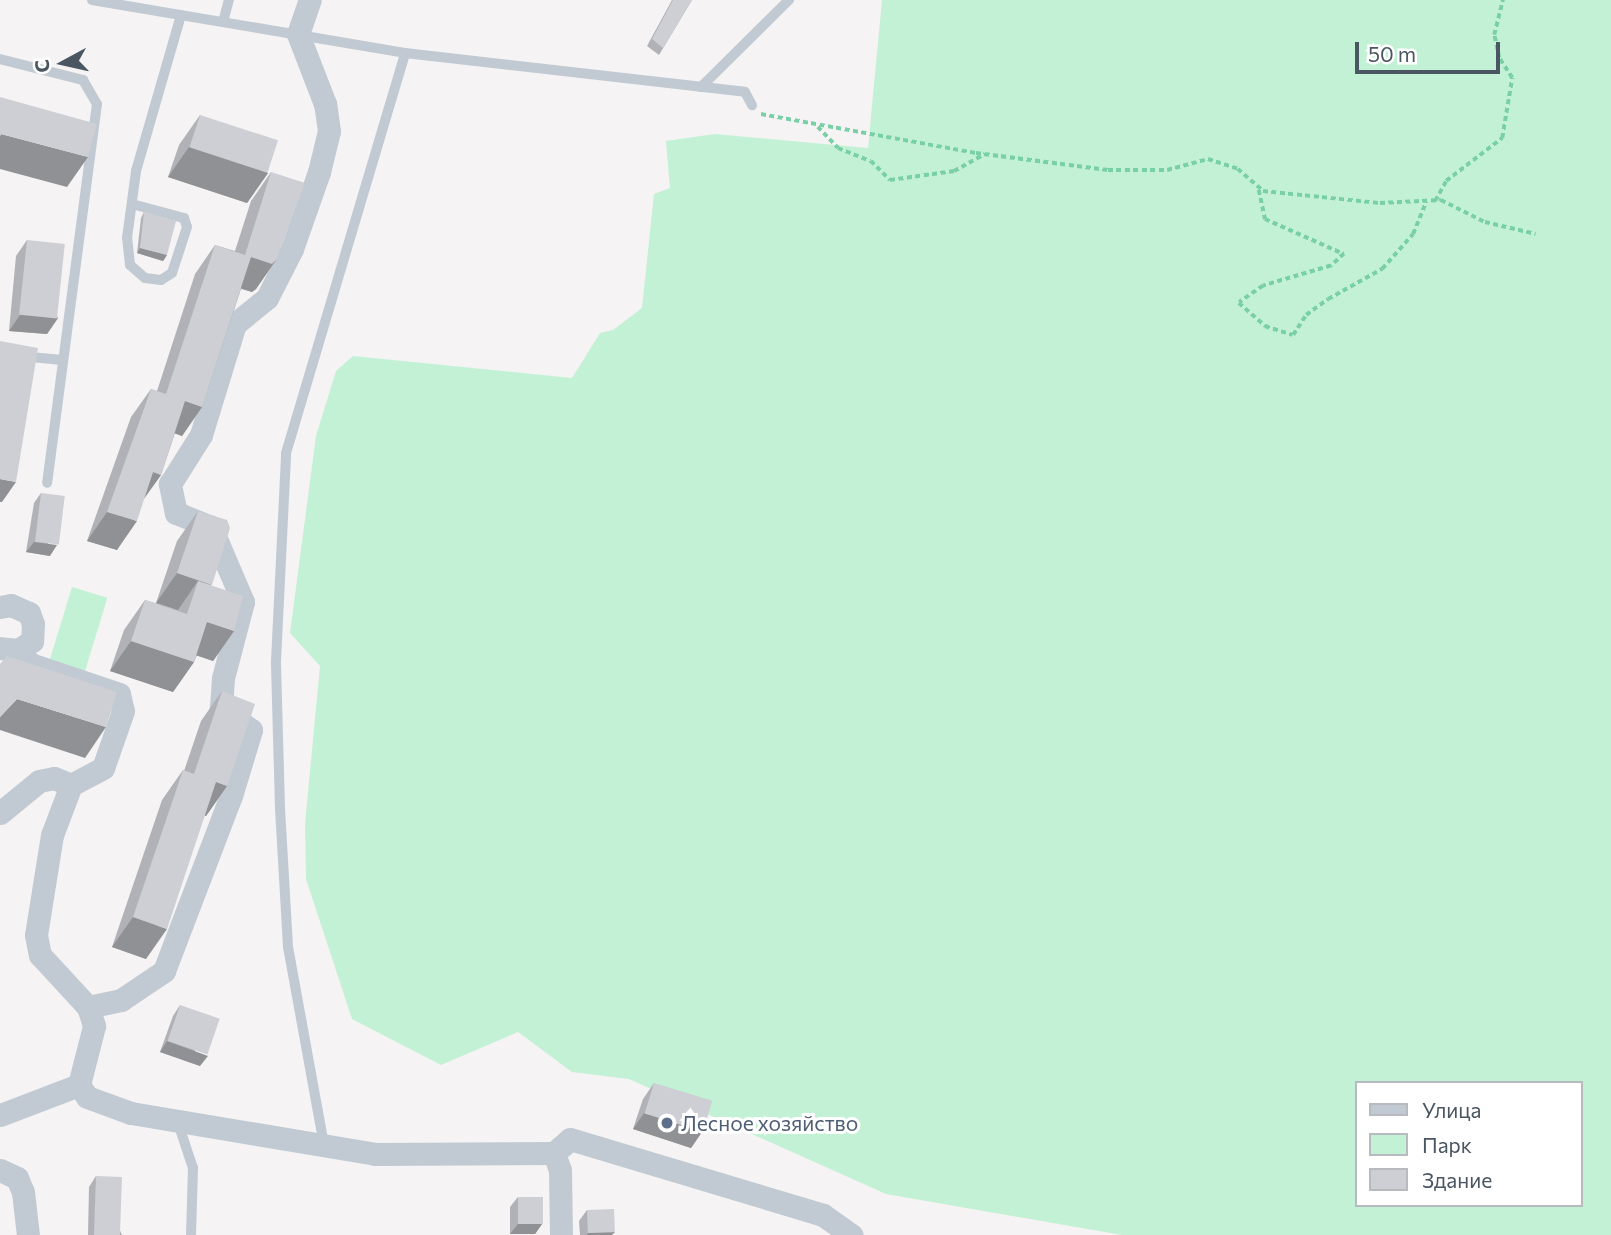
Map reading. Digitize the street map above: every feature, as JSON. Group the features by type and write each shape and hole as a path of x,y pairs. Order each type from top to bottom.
{"street":[{"path":"88,1007 121,1000 164,971 231,796 251,730 221,706 223,678 243,602 211,527 176,513 170,484 201,435 235,324 267,298 292,249 319,172 329,131 326,104 298,34 310,0"},
{"path":"0,607 11,605 29,612 32,641 9,649"},
{"path":"9,649 30,664 119,694 123,711 103,768 71,785 52,835 36,935 40,955 88,1007 94,1026 79,1085 87,1097 178,1123 375,1154 554,1153 570,1139 823,1215 852,1235"},
{"path":"0,813 39,781 54,778 71,785"},
{"path":"0,1115 79,1085"},
{"path":"554,1153 560,1170 561,1235"},
{"path":"0,1170 17,1178 23,1192 28,1235"}],"lane":[{"path":"92,0 405,53 745,92 752,105"},
{"path":"223,22 229,0"},
{"path":"701,87 789,0"},
{"path":"131,204 184,218 187,227 172,273 161,280 145,278 130,265 131,204 136,171 181,15"},
{"path":"324,1144 288,947 282,850 276,661 286,453 405,53"},
{"path":"0,59 83,80 97,104 47,483"},
{"path":"0,354 62,360"},
{"path":"178,1123 193,1168 191,1235"}],"path":[{"path":"1435,201 1446,181 1502,138 1512,78 1499,58 1494,35 1503,0"},
{"path":"752,105 769,116 986,154 1132,171 1167,170 1208,159 1238,169 1258,188 1265,219 1345,254 1331,266 1259,288 1239,303 1265,326 1293,335 1307,315 1394,258 1413,234 1426,201"},
{"path":"817,126 838,148 871,161 890,180 954,171 986,154"},
{"path":"1258,188 1380,203 1435,201 1485,222 1536,234"}],"green space":[{"path":"882,0 1611,0 1611,1235 1122,1235 886,1194 629,1079 572,1072 518,1032 441,1065 352,1019 306,879 305,824 320,666 290,633 316,436 336,371 353,356 572,378 600,333 613,330 642,308 654,194 670,188 666,141 715,134 868,148"},
{"path":"72,587 107,598 85,671 49,661"}],"building":[{"path":"673,0 692,0 663,48 652,39"},
{"path":"0,97 97,124 88,157 1,134 0,136"},
{"path":"200,115 278,140 267,173 189,147"},
{"path":"271,172 305,183 276,260 272,264 251,257 202,407 185,401 161,475 153,472 137,521 107,512 151,389 166,394 215,245 245,255"},
{"path":"144,212 176,221 167,255 140,248"},
{"path":"27,240 65,244 57,319 19,315"},
{"path":"0,341 38,348 16,482 0,479"},
{"path":"41,493 65,496 59,545 35,542"},
{"path":"198,511 227,520 230,528 212,585 177,573"},
{"path":"198,581 243,596 234,631 207,622 194,662 131,641 145,600 187,614"},
{"path":"7,656 117,692 106,727 17,699 0,717 0,664"},
{"path":"222,691 255,704 227,786 216,782 167,929 133,917 183,770 194,774"},
{"path":"180,1005 220,1019 207,1055 168,1041"},
{"path":"654,1083 712,1101 703,1131 645,1114"},
{"path":"96,1176 122,1177 120,1235 94,1235"},
{"path":"518,1197 543,1197 543,1224 518,1224"},
{"path":"614,1209 615,1232 588,1233 587,1210"}],"place":[{"name":"Лесное хозяйство","path":"667,1123"}]}
